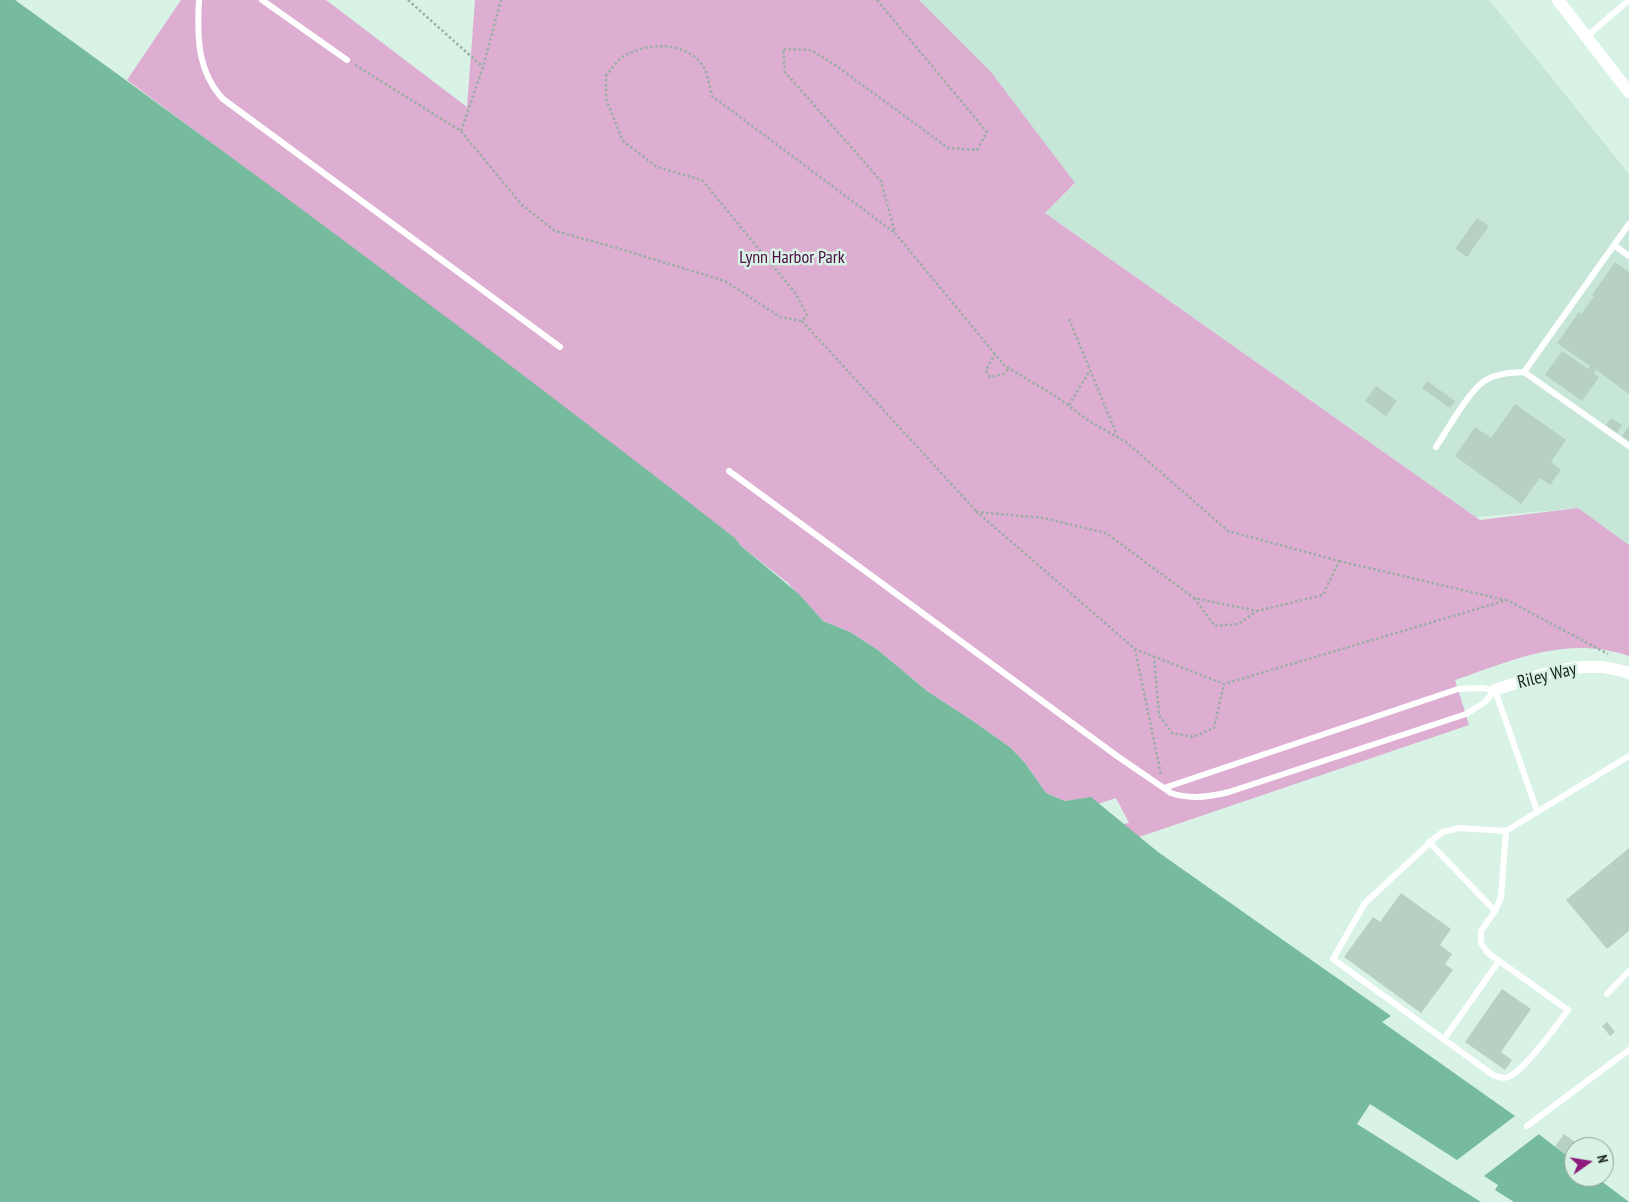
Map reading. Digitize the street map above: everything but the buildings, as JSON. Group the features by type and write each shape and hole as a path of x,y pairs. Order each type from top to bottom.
{"street":[{"path":"1558,0 1629,92"},
{"name":"Riley Way","path":"1495,690 1546,673 1577,666 1606,667 1629,673"}],"lane":[{"path":"199,0 198,35 201,60 213,86 223,99 560,347"},
{"path":"262,0 347,60"},
{"path":"1586,37 1629,0"},
{"path":"1524,372 1629,224"},
{"path":"1614,245 1629,256"},
{"path":"1436,447 1476,388 1486,380 1504,373 1524,372 1629,446"},
{"path":"729,471 1117,756 1171,793 1186,797 1230,792 1466,714 1485,702 1495,690"},
{"path":"1164,788 1458,689 1473,687 1495,690"},
{"path":"1495,690 1537,811"},
{"path":"1506,831 1501,897 1495,911 1484,926 1480,938 1483,948 1568,1010 1546,1040 1515,1074 1508,1077 1493,1075 1333,959 1365,904 1408,865 1429,842 1444,832 1458,828 1506,831 1629,756"},
{"path":"1429,842 1495,911"},
{"path":"1444,1039 1499,961"},
{"path":"1607,994 1629,971"},
{"path":"1527,1126 1629,1050"}],"path":[{"path":"408,0 483,67"},
{"path":"461,132 483,67 500,0"},
{"path":"877,0 987,132 977,150 948,148 811,50 783,49 785,72 881,181 894,234"},
{"path":"802,321 807,315 796,294 702,180 657,167 623,142 606,99 606,76 622,56 643,48 662,46 687,51 704,67 712,96 894,234 995,353 1010,368 1089,421 1126,442 1228,531 1339,561 1507,600 1612,656"},
{"path":"347,60 461,132 521,204 555,231 725,281 780,318 802,321 977,512 1135,649 1224,684 1507,600"},
{"path":"1069,320 1117,437"},
{"path":"995,353 986,371 990,377 1004,374 1010,368"},
{"path":"1069,406 1090,370"},
{"path":"977,512 1044,518 1106,533 1194,598 1215,626 1238,624 1257,611 1324,595 1339,561"},
{"path":"1194,598 1257,611"},
{"path":"1135,649 1164,788"},
{"path":"1154,656 1159,715 1172,733 1193,737 1214,728 1224,684"}],"shaded area":[{"path":"0,0 15,0 197,132 557,401 735,538 741,546 799,594 823,621 850,632 878,650 927,691 1011,748 1025,763 1046,793 1065,801 1091,797 1158,852 1391,1016 1382,1022 1515,1116 1564,1153 1564,1187 1609,1187 1629,1202 0,1202"},
{"path":"919,0 1489,0 1629,174 1629,545 1578,508 1476,517 1045,213 1075,184"}],"green space":[{"name":"Lynn Harbor Park","path":"181,0 326,0 467,107 475,0 919,0 991,72 1075,183 1045,213 1480,520 1578,508 1629,545 1629,656 1606,650 1562,649 1519,658 1455,680 1469,725 1139,837 1123,824 1129,823 1116,798 1098,804 1089,798 1065,801 1046,793 1025,763 1011,748 927,691 878,650 850,632 823,621 788,583 741,546 735,538 358,252 127,80"}],"pier":[{"path":"1370,1104 1457,1160 1515,1116 1539,1134 1484,1176 1498,1185 1495,1190 1514,1202 1481,1202 1357,1124"}]}
